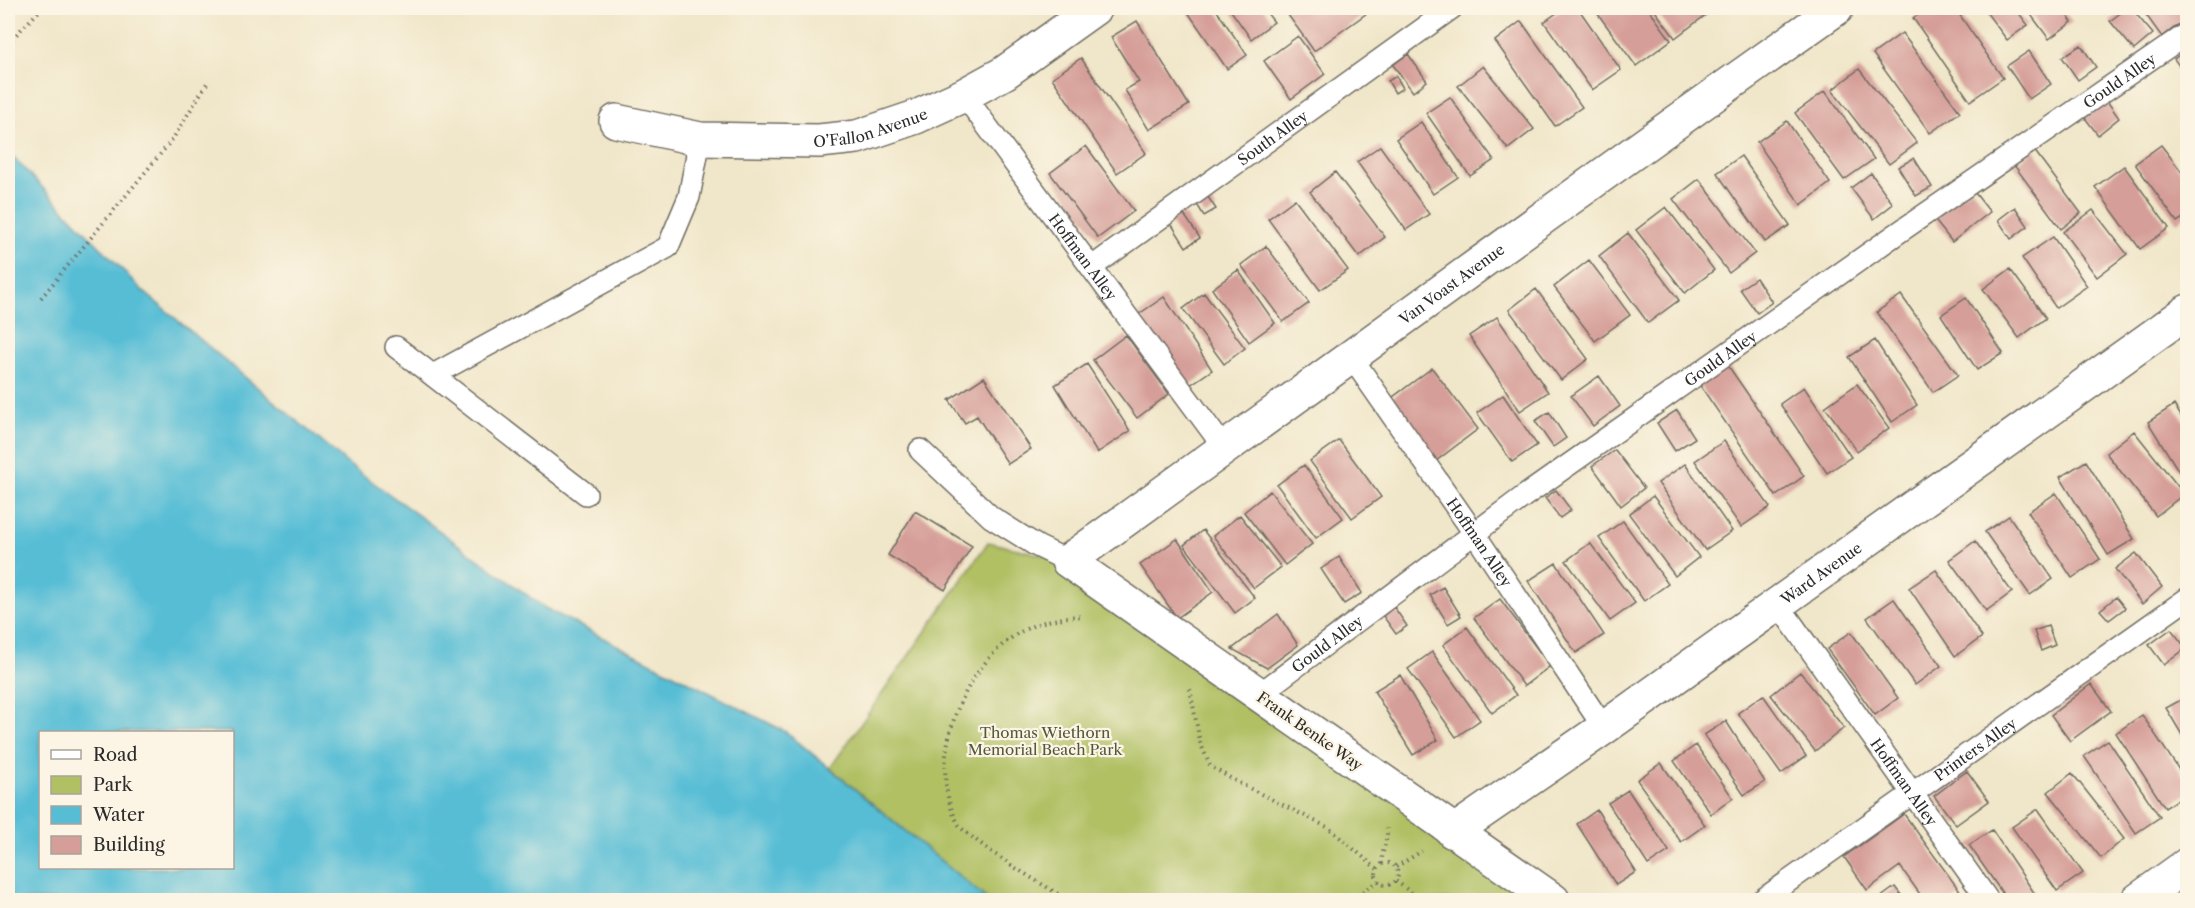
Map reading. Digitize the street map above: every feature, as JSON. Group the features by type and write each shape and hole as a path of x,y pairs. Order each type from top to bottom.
{"street":[{"name":"O’Fallon Avenue","path":"616,121 700,139 819,141 857,137 916,117 964,95 1004,73 1095,8"},
{"name":"Van Voast Avenue","path":"1068,561 1352,358 1644,144 1838,8"},
{"name":"Ward Avenue","path":"1453,832 1604,728 2187,311"},
{"name":"Frank Benke Way","path":"1068,561 1553,900"},
{"path":"2138,900 2187,864"}],"lane":[{"name":"South Alley","path":"1092,267 1452,8"},
{"name":"Gould Alley","path":"1258,695 1474,533 1895,234 2187,33"},
{"name":"Hoffman Alley","path":"964,95 1225,449"},
{"path":"433,375 668,247 689,197 700,139"},
{"path":"396,347 586,494"},
{"name":"Hoffman Alley","path":"1352,358 1474,533 1604,728"},
{"path":"920,450 991,517 1037,546 1068,561"},
{"name":"Printers Alley","path":"1762,900 2187,598"},
{"name":"Hoffman Alley","path":"1778,604 1988,900"}],"path":[{"path":"8,43 42,8"},
{"path":"41,298 172,140 209,80"},
{"path":"1068,900 1000,858 961,828 949,804 945,778 945,756 950,727 972,681 990,654 1016,634 1042,622 1077,616 1087,618"},
{"path":"1182,641 1200,742 1210,766 1329,828 1377,869"},
{"path":"1386,863 1393,864 1397,870 1396,881 1386,885 1378,881 1377,869 1386,863"},
{"path":"1355,900 1358,895 1378,881"},
{"path":"1396,881 1421,900"}],"green space":[{"name":"Thomas Wiethorn Memorial Beach Park","path":"988,542 1068,561 1553,900 988,900 830,768"}],"water":[{"path":"8,152 143,291 348,464 545,608 786,732 988,900 8,900"}],"building":[{"path":"1185,8 1215,8 1247,55 1227,69"},
{"path":"1229,8 1263,8 1274,22 1251,39"},
{"path":"1283,8 1364,8 1367,13 1314,51"},
{"path":"1564,8 1578,8 1621,70 1592,90 1544,22"},
{"path":"1599,8 1648,8 1671,40 1636,66 1595,10"},
{"path":"1653,8 1702,8 1707,14 1675,38"},
{"path":"1929,8 1955,8 2003,78 1970,101 1913,18"},
{"path":"1983,8 2015,8 2028,25 2007,40"},
{"path":"2026,8 2062,8 2072,22 2049,39"},
{"path":"2127,8 2131,8 2153,34 2134,50 2110,21"},
{"path":"2141,8 2188,8 2188,17 2162,37"},
{"path":"1137,21 1189,105 1149,130 1125,90 1139,82 1111,37"},
{"path":"1521,21 1582,107 1555,126 1495,41"},
{"path":"1902,33 1960,112 1930,133 1873,54"},
{"path":"1298,36 1325,74 1291,99 1264,61"},
{"path":"2081,45 2096,67 2078,80 2062,57"},
{"path":"2188,49 2188,78 2174,59"},
{"path":"2029,51 2051,84 2029,99 2007,66"},
{"path":"1408,54 1427,81 1413,92 1393,65"},
{"path":"1081,58 1146,153 1117,173 1052,78"},
{"path":"1483,66 1534,129 1508,149 1458,86"},
{"path":"1859,69 1917,143 1889,164 1832,90"},
{"path":"1396,76 1403,88 1395,93 1388,81"},
{"path":"1825,91 1874,159 1844,180 1795,113"},
{"path":"1450,97 1494,160 1470,176 1426,113"},
{"path":"2107,101 2119,118 2098,135 2085,118"},
{"path":"1787,121 1830,183 1801,205 1757,142"},
{"path":"1421,122 1458,177 1433,194 1396,139"},
{"path":"2161,145 2188,180 2188,215 2177,222 2135,164"},
{"path":"1086,146 1134,211 1098,238 1050,173"},
{"path":"1380,146 1429,214 1406,230 1357,162"},
{"path":"2034,150 2081,213 2061,229 2014,165"},
{"path":"1741,156 1790,225 1765,242 1717,173"},
{"path":"1914,158 1932,187 1916,196 1898,167"},
{"path":"2124,166 2169,228 2140,249 2095,187"},
{"path":"1335,172 1385,237 1359,257 1310,192"},
{"path":"1871,173 1893,204 1874,219 1851,188"},
{"path":"1699,179 1755,253 1729,273 1673,199"},
{"path":"1971,188 1990,212 1952,242 1933,218"},
{"path":"1206,194 1216,209 1204,216 1195,201"},
{"path":"1295,199 1348,270 1320,290 1268,219"},
{"path":"1666,207 1714,270 1685,293 1636,230"},
{"path":"2015,207 2028,226 2011,239 1998,220"},
{"path":"2093,210 2127,254 2097,277 2063,232"},
{"path":"1183,213 1200,238 1186,247 1170,222"},
{"path":"1628,233 1679,300 1648,323 1599,256"},
{"path":"2053,237 2087,286 2056,308 2022,258"},
{"path":"1266,246 1309,303 1283,322 1241,265"},
{"path":"1589,260 1630,315 1595,341 1554,287"},
{"path":"2010,269 2046,318 2019,338 1983,289"},
{"path":"1238,270 1275,323 1249,342 1212,289"},
{"path":"1756,278 1772,302 1757,313 1740,289"},
{"path":"1536,289 1588,359 1561,380 1509,310"},
{"path":"1204,293 1245,348 1224,364 1183,309"},
{"path":"1901,295 1958,375 1933,392 1877,312"},
{"path":"1164,297 1212,370 1187,387 1139,314"},
{"path":"1966,298 2003,353 1977,370 1941,315"},
{"path":"1497,317 1548,392 1520,411 1469,336"},
{"path":"1126,335 1169,394 1137,418 1093,360"},
{"path":"1875,340 1917,405 1892,422 1849,357"},
{"path":"1087,364 1130,431 1097,453 1055,385"},
{"path":"1727,364 1804,476 1776,496 1699,384"},
{"path":"1432,368 1478,429 1436,461 1389,400"},
{"path":"1599,376 1620,406 1593,426 1571,396"},
{"path":"984,377 1031,449 1008,464 977,416 965,423 949,400"},
{"path":"1857,384 1889,428 1857,451 1825,407"},
{"path":"1804,387 1851,457 1827,473 1780,404"},
{"path":"1503,395 1537,445 1512,462 1477,413"},
{"path":"2174,405 2188,427 2188,476 2183,478 2148,422"},
{"path":"1677,410 1695,438 1675,451 1657,423"},
{"path":"1549,412 1566,438 1553,447 1535,421"},
{"path":"2134,431 2184,494 2156,516 2106,453"},
{"path":"1339,440 1381,497 1352,518 1310,461"},
{"path":"1724,441 1770,507 1741,527 1695,461"},
{"path":"1615,450 1644,488 1621,506 1592,466"},
{"path":"2086,461 2134,539 2108,555 2060,477"},
{"path":"1685,464 1732,531 1705,550 1658,483"},
{"path":"1304,465 1343,518 1316,538 1277,485"},
{"path":"1556,490 1571,510 1560,518 1545,498"},
{"path":"1270,491 1312,544 1285,565 1244,512"},
{"path":"2056,493 2100,559 2072,578 2028,512"},
{"path":"1653,496 1699,557 1675,576 1629,514"},
{"path":"915,511 972,546 945,590 888,555"},
{"path":"1240,515 1281,567 1254,588 1213,536"},
{"path":"2009,516 2053,579 2030,595 1985,532"},
{"path":"1623,521 1668,584 1644,601 1599,538"},
{"path":"1203,530 1255,598 1235,613 1184,545"},
{"path":"1177,539 1213,592 1177,618 1140,565"},
{"path":"1975,541 2012,592 1986,611 1949,560"},
{"path":"1590,543 1635,603 1610,621 1566,561"},
{"path":"2136,553 2162,587 2142,604 2115,569"},
{"path":"1339,557 1362,593 1344,604 1321,569"},
{"path":"1556,563 1604,635 1576,653 1528,581"},
{"path":"1936,570 1982,637 1955,656 1909,588"},
{"path":"1443,587 1461,616 1448,624 1430,595"},
{"path":"2116,597 2125,608 2109,620 2100,610"},
{"path":"1500,599 1550,666 1524,686 1474,618"},
{"path":"1894,599 1941,666 1915,685 1867,618"},
{"path":"1394,607 1407,626 1396,634 1383,616"},
{"path":"1278,614 1298,645 1267,668 1232,649"},
{"path":"2048,626 2055,645 2041,651 2034,631"},
{"path":"1467,627 1516,695 1492,713 1443,645"},
{"path":"2171,629 2186,648 2164,665 2149,645"},
{"path":"1851,632 1898,698 1875,715 1827,649"},
{"path":"1432,652 1480,720 1456,737 1408,669"},
{"path":"1800,672 1844,728 1815,751 1771,695"},
{"path":"1400,675 1438,740 1413,755 1374,691"},
{"path":"2091,684 2111,711 2070,741 2051,715"},
{"path":"1763,695 1806,756 1781,774 1738,713"},
{"path":"2188,696 2188,745 2166,708"},
{"path":"2142,715 2188,783 2188,793 2165,808 2116,733"},
{"path":"1726,721 1765,782 1744,795 1704,735"},
{"path":"2108,740 2160,817 2136,833 2084,756"},
{"path":"1696,745 1733,798 1711,814 1674,761"},
{"path":"1661,763 1705,825 1681,842 1637,780"},
{"path":"1967,771 1989,801 1956,825 1934,796"},
{"path":"2072,773 2124,839 2101,858 2048,792"},
{"path":"1628,790 1669,851 1648,865 1608,803"},
{"path":"2038,809 2083,873 2057,891 2012,827"},
{"path":"1597,810 1636,872 1616,885 1577,824"},
{"path":"1904,814 1962,894 1954,900 1924,900 1900,866 1867,890 1844,857"},
{"path":"1992,830 2039,900 2007,900 1969,845"},
{"path":"1895,887 1905,900 1877,900"}]}
